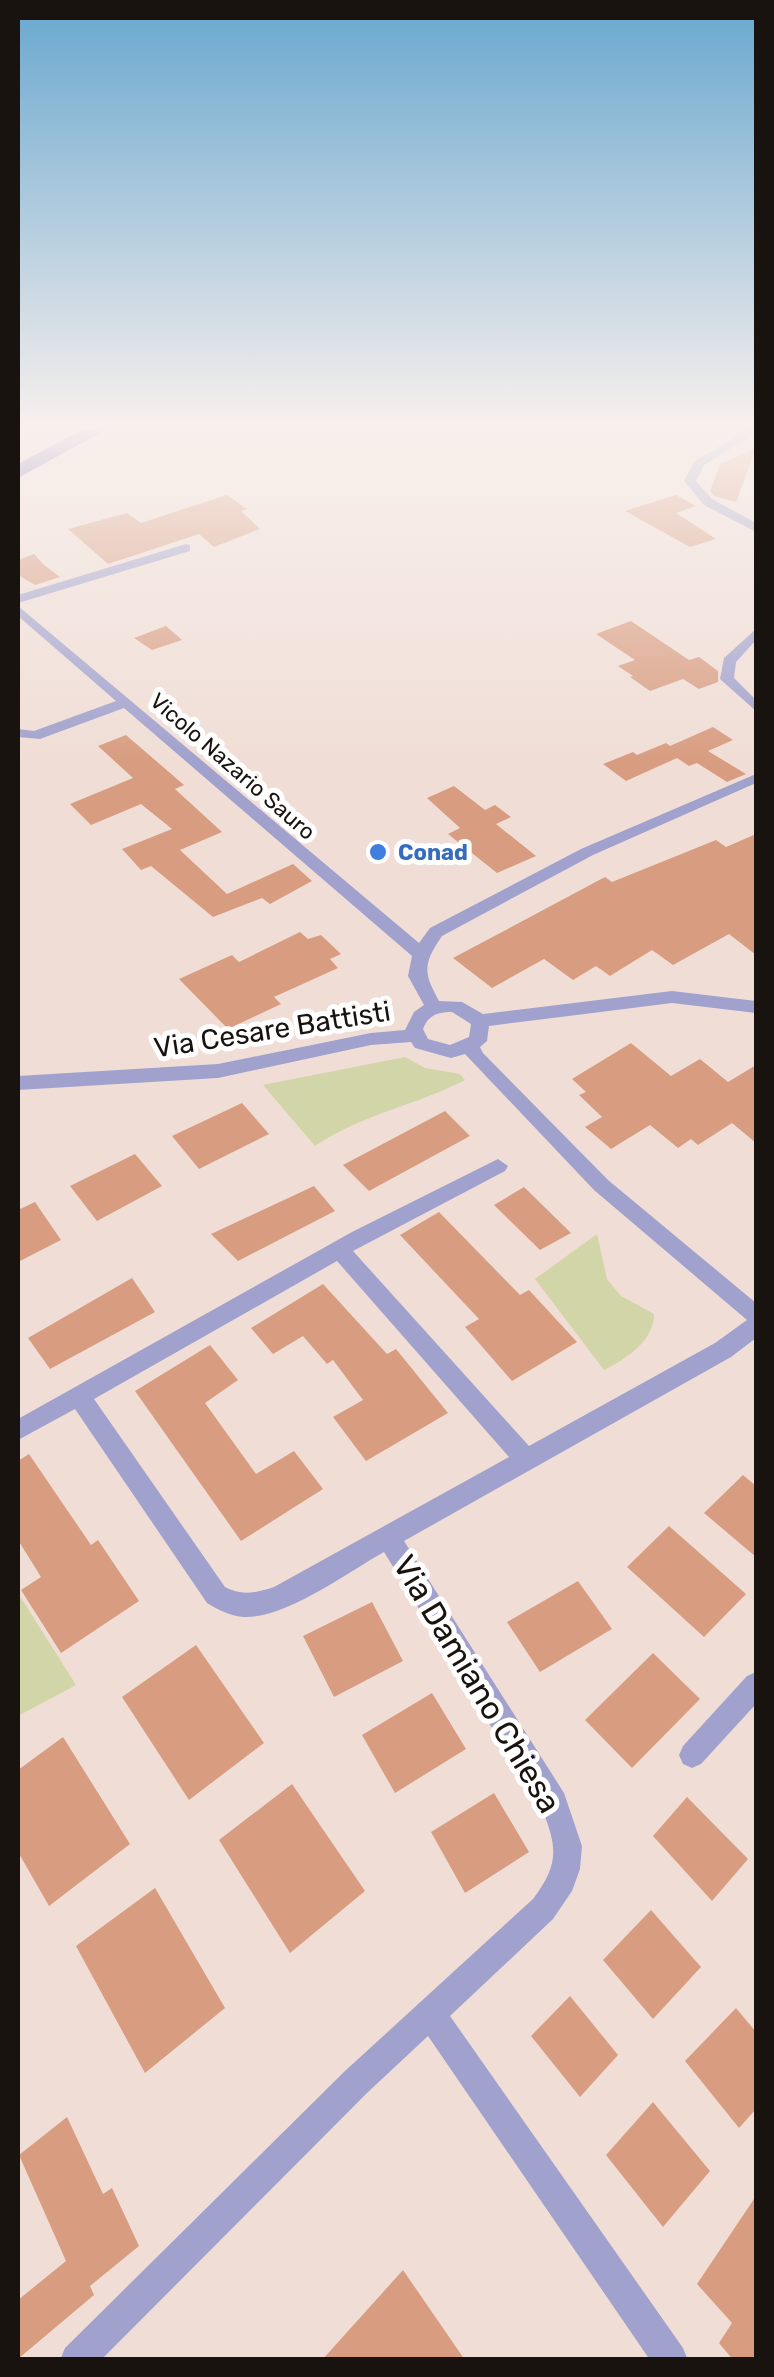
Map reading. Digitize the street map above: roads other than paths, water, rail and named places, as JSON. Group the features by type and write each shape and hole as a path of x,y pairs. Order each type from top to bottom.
{"street":[{"path":"18,599 186,548"},
{"name":"Vicolo Nazario Sauro","path":"18,610 422,954"},
{"path":"756,633 729,661 727,679 756,706"},
{"path":"18,733 35,736 125,703"},
{"path":"422,954 436,932 474,909 587,852 756,778"},
{"name":"Via Cesare Battisti","path":"416,1036 420,1016 434,1007 417,976 422,954"},
{"path":"434,1007 456,1006 480,1021 672,997 756,1007"},
{"path":"480,1021 482,1035 471,1047 475,1056 601,1185 756,1315"},
{"name":"Via Cesare Battisti","path":"18,1084 218,1070 371,1039 416,1036 440,1052 471,1047"},
{"path":"18,1430 498,1166"},
{"path":"340,1250 527,1461"},
{"name":"Via Damiano Chiesa","path":"79,1396 216,1596 235,1607 280,1597 722,1350 756,1326"},
{"name":"Via Damiano Chiesa","path":"77,2360 429,2012 544,1909 566,1879 571,1846 554,1803 388,1537"},
{"path":"692,1755 756,1686"},
{"path":"429,2012 671,2360"}],"place":[{"name":"Conad","path":"378,852"}]}
